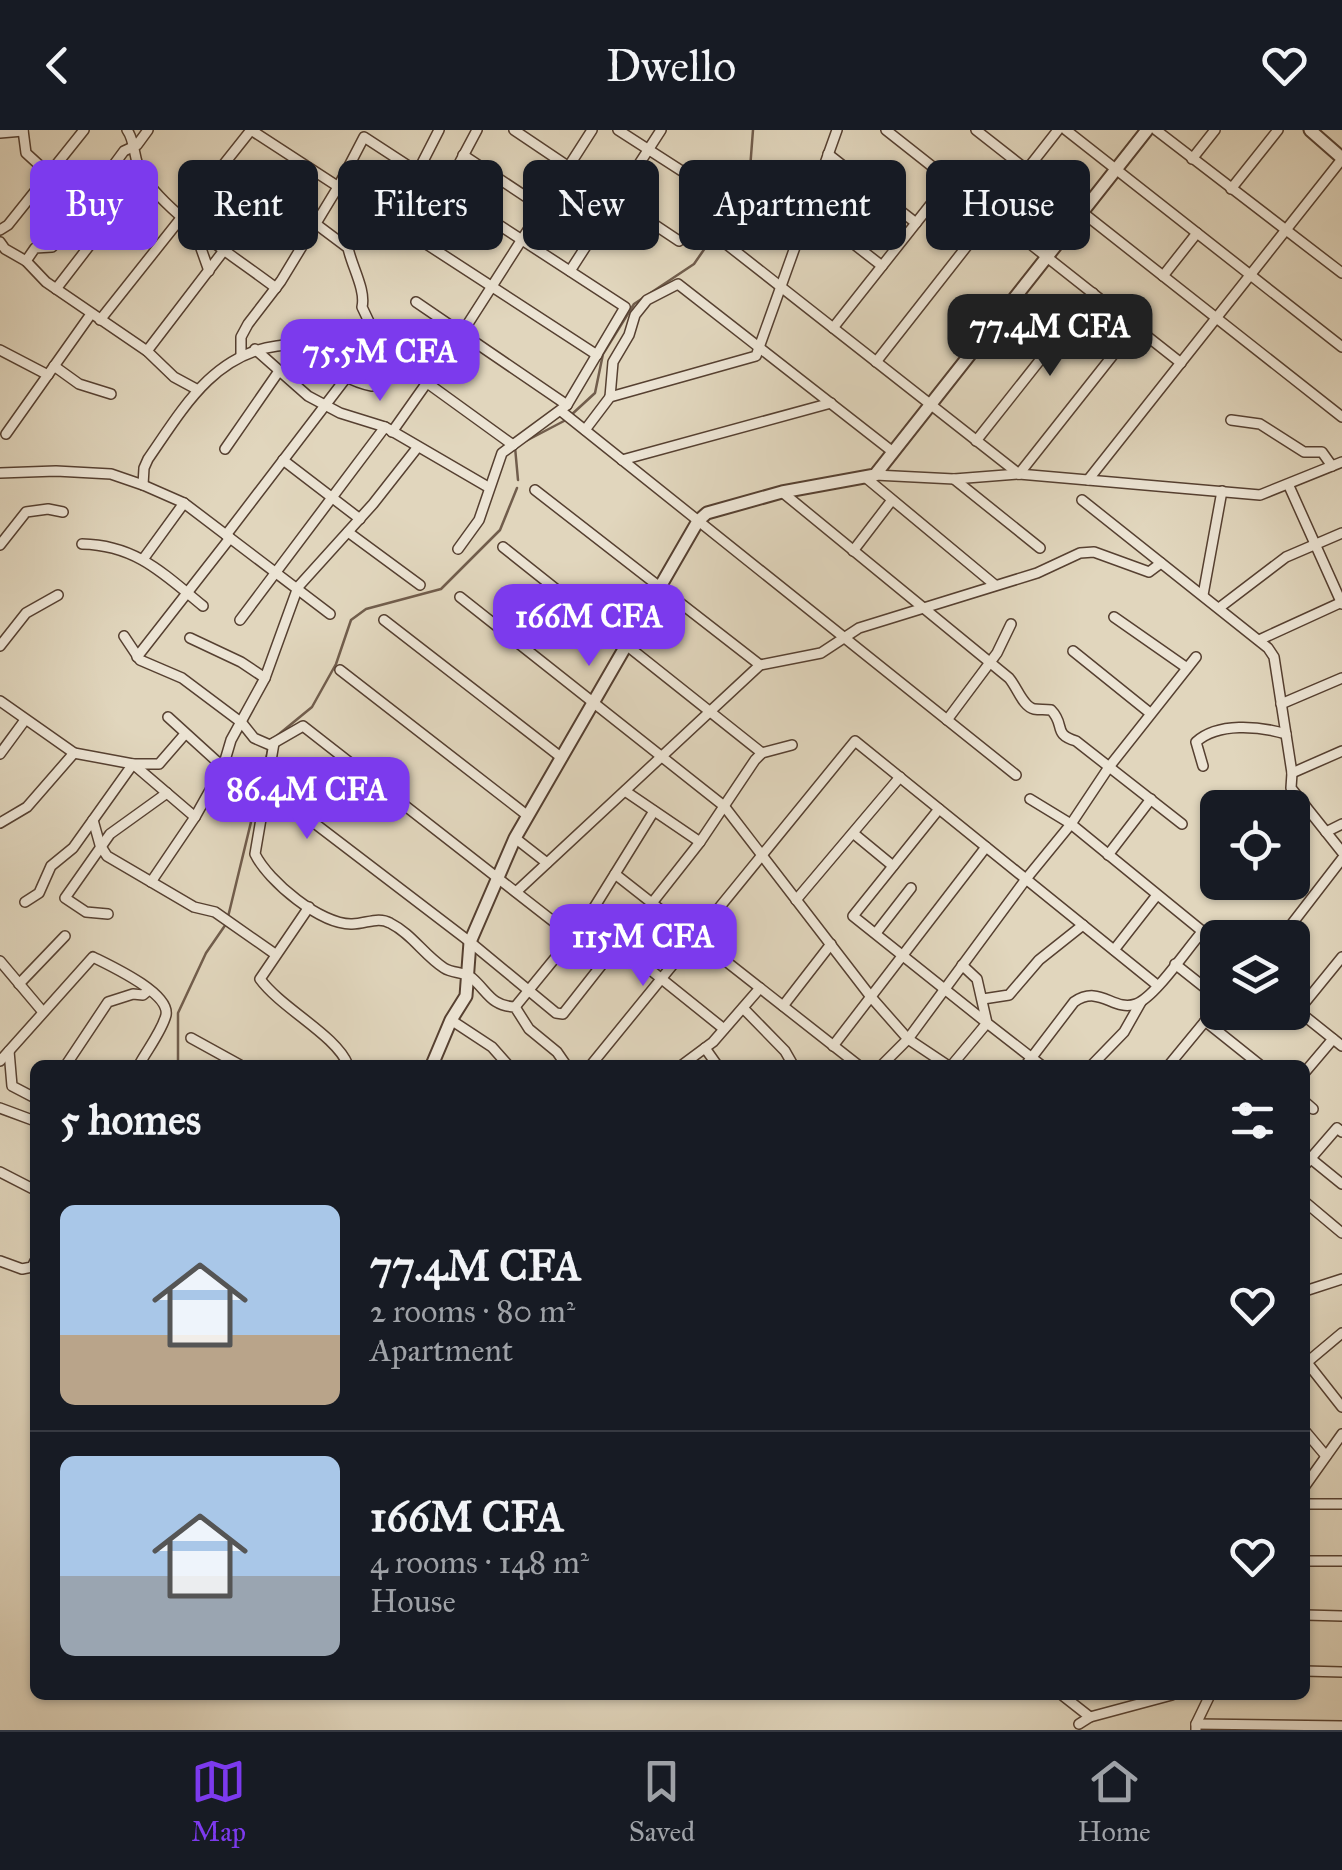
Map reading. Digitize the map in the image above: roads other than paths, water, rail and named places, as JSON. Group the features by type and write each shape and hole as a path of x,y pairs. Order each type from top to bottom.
{"street":[{"path":"0,133 23,130 26,153 34,160"},
{"path":"61,160 84,130"},
{"path":"128,130 136,160"},
{"path":"26,261 35,248 52,247 58,242 124,151 143,139 148,130"},
{"path":"230,160 251,130 338,187 318,221"},
{"path":"424,160 439,130"},
{"path":"461,160 477,130"},
{"path":"514,130 560,160"},
{"path":"573,160 592,130"},
{"path":"618,130 679,170"},
{"path":"641,160 661,130"},
{"path":"826,160 837,130"},
{"path":"886,130 926,161"},
{"path":"976,130 1014,160"},
{"path":"1035,160 1058,130"},
{"path":"1066,130 1342,347"},
{"path":"1090,202 1147,130"},
{"path":"1156,130 1342,273"},
{"path":"1192,158 1215,130"},
{"path":"1231,189 1278,130"},
{"path":"1088,480 1285,231 1340,152 1310,130"},
{"path":"352,160 364,137 399,160"},
{"path":"828,154 916,223"},
{"path":"463,156 523,195"},
{"path":"158,192 178,211"},
{"path":"0,230 30,196"},
{"path":"833,328 926,210"},
{"path":"1090,218 1342,417"},
{"path":"318,226 348,248 364,297 362,307 371,326"},
{"path":"458,549 476,526 502,453 564,408 592,368 625,307 503,228"},
{"path":"659,228 678,241"},
{"path":"6,434 51,370 178,230"},
{"path":"1163,276 1197,233"},
{"path":"240,620 332,498 427,383 522,240"},
{"path":"0,242 56,289 147,351 174,377 198,390"},
{"path":"56,289 86,250"},
{"path":"200,250 209,270"},
{"path":"147,351 224,250"},
{"path":"226,250 276,288"},
{"path":"241,354 241,337 300,250"},
{"path":"435,250 596,355"},
{"path":"570,271 583,250"},
{"path":"735,250 1019,474"},
{"path":"610,397 756,356 794,250"},
{"path":"862,250 882,266"},
{"path":"876,362 964,250"},
{"path":"1038,250 1181,362"},
{"path":"870,476 1052,250"},
{"path":"585,430 610,397 614,362 635,315 647,300 678,284 893,452"},
{"path":"976,441 1093,293"},
{"path":"416,302 564,408 585,430 1016,775"},
{"path":"1019,474 1136,326"},
{"path":"143,485 148,460 198,390 241,354 307,346 346,378 372,386"},
{"path":"0,350 112,394"},
{"path":"255,350 308,396 340,413 388,430 488,487"},
{"path":"390,356 513,444"},
{"path":"225,449 279,371"},
{"path":"138,656 346,378"},
{"path":"622,460 831,403"},
{"path":"437,1060 466,996 470,942 515,838 698,521 707,513 782,492 870,476 954,479 1019,474 1260,495 1337,464 1322,452 1304,452 1260,424 1230,420"},
{"path":"151,882 224,767 228,746 265,678 298,587 417,448"},
{"path":"283,460 360,519"},
{"path":"0,473 111,474 143,485 184,503 330,614"},
{"path":"870,476 892,500 996,584"},
{"path":"954,479 1040,548"},
{"path":"1259,640 1342,603 1289,486"},
{"path":"535,490 760,665"},
{"path":"782,492 1017,687 1024,704 1035,710 1051,710 1064,738 1076,741 1182,824"},
{"path":"1203,595 1222,492"},
{"path":"853,551 892,500"},
{"path":"1082,500 1259,640 1274,657 1293,790"},
{"path":"144,558 184,503"},
{"path":"0,545 26,512 63,512"},
{"path":"348,532 420,584"},
{"path":"1219,608 1286,558 1342,533"},
{"path":"82,544 110,547 144,558 203,606"},
{"path":"502,548 762,754"},
{"path":"516,892 760,665 821,652 860,628 1037,573 1080,553 1094,552 1149,572 1161,563"},
{"path":"0,645 26,613 58,595"},
{"path":"460,597 724,806 871,997 908,1038 941,1060"},
{"path":"1114,617 1187,668"},
{"path":"384,620 562,758"},
{"path":"947,720 990,664 1011,624"},
{"path":"124,636 138,656 153,668 182,678 242,723 254,738 270,745 303,726 572,936"},
{"path":"190,638 242,662 265,678"},
{"path":"1073,652 1150,712"},
{"path":"887,1060 908,1038 1071,824 1109,766 1196,657"},
{"path":"340,670 528,816"},
{"path":"1282,704 1342,678"},
{"path":"0,702 74,753 133,764 158,764 185,734"},
{"path":"168,717 224,767 267,788 470,942 556,1013 564,1014 618,944"},
{"path":"0,754 25,720"},
{"path":"1204,766 1196,742 1206,733 1254,728 1286,734"},
{"path":"594,1060 855,741 1157,985"},
{"path":"274,743 255,854 263,870 328,920 388,921 443,968 468,974 494,1003 515,1007 529,1028 563,1060"},
{"path":"652,903 762,754 792,745"},
{"path":"1292,773 1342,751"},
{"path":"0,823 27,808 74,753"},
{"path":"133,764 195,817"},
{"path":"24,902 38,893 51,866 72,848 133,764"},
{"path":"796,900 900,778"},
{"path":"624,791 700,842"},
{"path":"108,914 86,912 65,898 110,834 167,794"},
{"path":"1030,799 1071,824 1200,930"},
{"path":"1108,855 1152,799"},
{"path":"939,808 854,916 1027,1060"},
{"path":"515,1007 587,919 654,811"},
{"path":"1294,920 1342,856 1310,811"},
{"path":"94,820 107,856 194,907 215,912 276,954"},
{"path":"1326,832 1342,824"},
{"path":"853,834 893,866"},
{"path":"515,838 548,863"},
{"path":"833,1046 986,847"},
{"path":"615,874 851,1060"},
{"path":"876,933 910,888"},
{"path":"1114,950 1157,895"},
{"path":"309,907 259,976 306,1023 344,1052 346,1060"},
{"path":"587,919 724,1029"},
{"path":"983,999 1009,995 1038,960 1083,925"},
{"path":"1097,1060 1124,1032 1142,1002 1200,934"},
{"path":"19,984 65,936"},
{"path":"783,1006 831,944"},
{"path":"1310,991 1342,956"},
{"path":"0,1061 93,958 161,996 166,1005 166,1016 142,1060"},
{"path":"0,961 43,1012"},
{"path":"1174,964 1200,987"},
{"path":"962,965 977,978 987,1023"},
{"path":"688,1060 724,1029 760,988"},
{"path":"69,1060 108,1002 143,995 149,990"},
{"path":"1029,1060 1074,1002 1084,996 1123,1005 1142,1002"},
{"path":"743,1008 790,1060"},
{"path":"452,1020 477,1034 503,1060"},
{"path":"1310,1020 1342,1046"},
{"path":"954,1060 987,1023"},
{"path":"1173,1060 1200,1027"},
{"path":"1216,1030 1254,1060"},
{"path":"191,1038 229,1060"},
{"path":"1310,1066 1332,1038"},
{"path":"704,1048 714,1060"},
{"path":"9,1051 12,1086 30,1095"},
{"path":"1244,1060 1248,1055"},
{"path":"0,1108 30,1119"},
{"path":"1310,1156 1337,1128 1342,1132"},
{"path":"1310,1161 1342,1184"},
{"path":"0,1172 30,1186"},
{"path":"1310,1206 1342,1233"},
{"path":"0,1260 22,1269 30,1267"},
{"path":"1310,1289 1342,1279"},
{"path":"1310,1359 1342,1332"},
{"path":"1310,1367 1342,1407"},
{"path":"1310,1480 1342,1434"},
{"path":"1310,1435 1333,1451"},
{"path":"1310,1504 1342,1504"},
{"path":"1310,1561 1342,1561"},
{"path":"1310,1615 1342,1616"},
{"path":"1310,1671 1342,1672"},
{"path":"1068,1700 1090,1717"},
{"path":"1123,1708 1129,1700"},
{"path":"1079,1724 1090,1717 1153,1700"},
{"path":"1208,1700 1196,1727 1342,1726"}],"waterway":[{"path":"570,416 595,393 603,354 634,304 694,264 740,209 750,169 753,130"},
{"path":"522,443 564,421"},
{"path":"515,447 518,480"},
{"path":"273,739 312,707 336,664 351,620 366,609 441,589 500,530 517,488"},
{"path":"261,781 268,750"},
{"path":"228,917 259,789"},
{"path":"178,1060 178,1013 206,953 226,924"}]}
